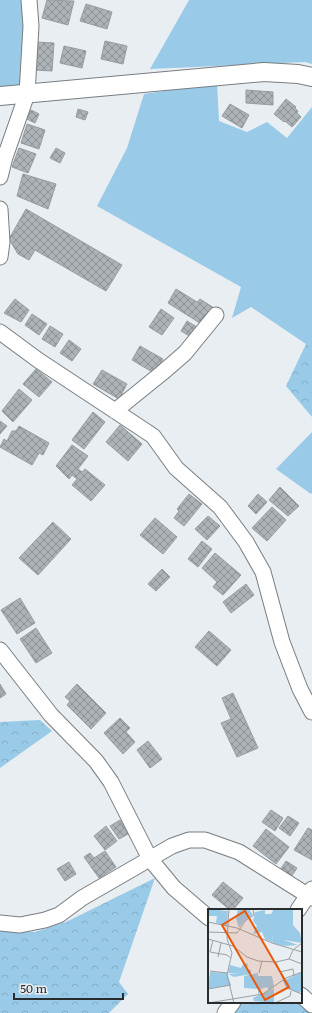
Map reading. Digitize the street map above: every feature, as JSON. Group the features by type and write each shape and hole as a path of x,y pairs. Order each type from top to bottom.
{"street":[{"path":"0,177 5,157 27,94 31,26 29,0"},
{"path":"0,96 264,72 312,76"},
{"path":"0,209 2,242 0,258"},
{"path":"115,410 162,374 185,353 216,315"},
{"path":"0,332 38,360 153,436 176,468 220,507 246,542 263,572 282,642 300,689 312,712"},
{"path":"0,650 51,715 96,761 111,782 150,859 174,888 208,917"},
{"path":"0,923 20,925 59,916 82,898 172,846 189,840 205,840 239,852 311,894 299,909"},
{"path":"302,996 312,1005"},
{"path":"225,1013 232,1003"}],"green space":[{"path":"0,0 29,0 27,88 0,91"},
{"path":"189,0 312,0 312,64 305,62 150,69"},
{"path":"217,83 219,121 247,132 267,122 287,138 312,107 312,344 306,344 251,307 232,318 241,287 97,206 127,148 144,94"},
{"path":"306,344 312,344 312,417 286,386"},
{"path":"312,432 312,493 311,494 276,469"},
{"path":"40,720 52,731 0,768 0,722"},
{"path":"155,878 119,982 128,994 109,1013 0,1013 0,931 35,932 66,922"},
{"path":"242,1003 299,1003 311,1013 235,1013"}],"building":[{"path":"47,0 74,1 68,25 42,18"},
{"path":"86,4 112,12 107,29 80,21"},
{"path":"105,41 127,46 123,64 101,59"},
{"path":"36,42 54,43 52,71 34,70"},
{"path":"64,46 86,51 82,68 60,63"},
{"path":"246,90 273,92 273,105 246,103"},
{"path":"286,99 296,107 295,108 298,111 297,113 301,117 292,127 274,114"},
{"path":"230,104 249,115 242,128 222,116"},
{"path":"78,109 88,112 85,120 76,117"},
{"path":"31,110 39,114 35,123 27,119"},
{"path":"27,124 45,130 39,149 21,143"},
{"path":"19,148 36,154 28,173 12,167"},
{"path":"56,148 65,153 60,163 50,158"},
{"path":"23,174 56,184 48,209 17,196"},
{"path":"26,209 122,265 106,291 35,250 29,260 18,254 9,239"},
{"path":"176,289 197,302 200,299 214,308 203,325 168,303"},
{"path":"15,299 29,310 21,322 4,313"},
{"path":"161,309 174,318 162,335 149,327"},
{"path":"32,314 47,324 39,335 25,325"},
{"path":"187,321 197,327 191,337 181,331"},
{"path":"50,326 63,334 55,347 42,339"},
{"path":"69,340 81,349 72,361 60,353"},
{"path":"140,346 163,359 154,373 132,360"},
{"path":"36,369 52,382 39,397 23,384"},
{"path":"102,370 127,384 119,399 93,384"},
{"path":"19,389 32,400 13,422 2,411"},
{"path":"93,412 105,422 84,449 72,440"},
{"path":"0,421 7,426 0,434"},
{"path":"120,425 142,444 128,461 106,442"},
{"path":"19,426 49,443 43,455 39,453 32,465 0,447 4,439 7,441 12,431 16,431"},
{"path":"72,445 88,456 78,469 82,472 85,469 105,485 91,501 72,485 77,479 72,475 69,479 56,466"},
{"path":"280,487 299,506 288,516 269,500"},
{"path":"189,494 202,504 184,526 174,518 179,511 177,509"},
{"path":"258,494 267,502 256,514 248,506"},
{"path":"272,507 286,520 267,541 252,528"},
{"path":"208,516 220,526 207,540 195,529"},
{"path":"155,518 177,537 163,554 140,535"},
{"path":"53,522 71,539 38,575 19,558"},
{"path":"202,541 212,549 198,567 188,559"},
{"path":"215,553 241,575 223,595 213,587 217,582 202,568"},
{"path":"162,569 170,577 156,591 148,584"},
{"path":"246,584 254,595 231,613 223,602"},
{"path":"20,598 35,623 17,634 1,610"},
{"path":"36,628 52,653 36,663 20,639"},
{"path":"209,631 231,650 217,666 195,647"},
{"path":"0,684 6,694 0,698"},
{"path":"77,684 106,713 91,729 67,705 70,701 65,697"},
{"path":"233,693 258,748 237,757 221,723 231,719 222,698"},
{"path":"120,718 130,728 126,732 135,742 123,754 104,733"},
{"path":"148,741 162,759 150,768 137,750"},
{"path":"271,810 283,818 275,831 262,822"},
{"path":"288,816 299,823 290,836 279,828"},
{"path":"120,820 128,834 119,839 110,826"},
{"path":"106,826 117,841 105,850 94,836"},
{"path":"308,828 312,830 312,860 294,850"},
{"path":"266,829 289,847 276,864 253,846"},
{"path":"105,851 116,867 99,878 84,857 90,853 94,858"},
{"path":"286,861 297,868 291,877 280,870"},
{"path":"69,862 76,874 65,881 57,869"},
{"path":"223,882 243,898 234,909 229,909 212,895"}]}
